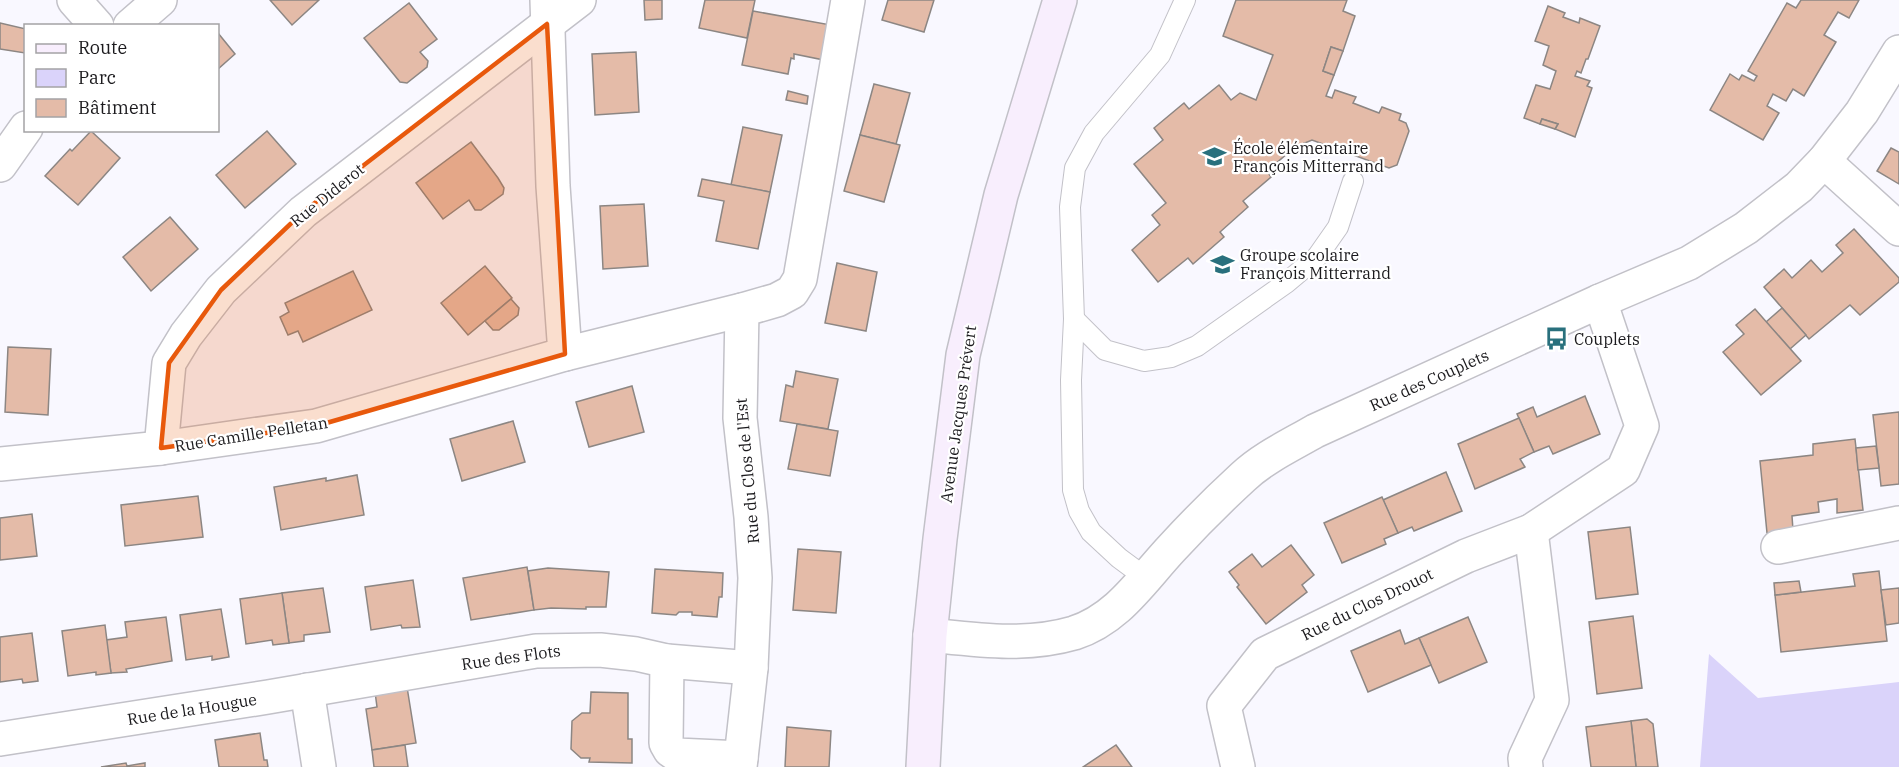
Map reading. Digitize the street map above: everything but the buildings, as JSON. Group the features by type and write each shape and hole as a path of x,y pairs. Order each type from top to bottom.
{"main road":[{"name":"Avenue Jacques Prévert","path":"923,767 930,635 963,355 1000,196 1060,0"}],"street":[{"path":"74,0 95,24"},
{"path":"132,24 160,0"},
{"name":"Rue Diderot","path":"161,448 169,363 186,335 221,290 303,212 547,12 579,0"},
{"path":"742,310 777,300 792,292 800,279 848,0"},
{"path":"547,12 553,186 565,354"},
{"name":"Rue des Couplets","path":"930,635 1004,642 1038,641 1075,633 1100,622 1125,603 1172,548 1245,475 1283,449 1315,431 1600,301 1689,264 1746,228 1799,187 1824,161 1862,112 1899,52"},
{"path":"0,165 24,131"},
{"path":"1824,161 1899,229"},
{"name":"Rue du Clos Drouot","path":"1238,767 1224,706 1265,654 1466,555 1531,531 1623,470 1642,426 1600,301"},
{"name":"Rue Camille Pelletan","path":"0,464 161,448 316,426 565,354 742,310"},
{"name":"Rue du Clos de l'Est","path":"740,762 751,668 755,578 740,418 742,310"},
{"path":"1778,547 1899,523"},
{"path":"1526,767 1525,758 1552,700 1531,531"},
{"name":"Rue des Flots","path":"308,690 536,651 600,650 667,661 751,668"},
{"path":"667,661 666,742 670,750 677,755 740,762"},
{"path":"308,690 319,767"},
{"name":"Rue de la Hougue","path":"0,738 308,690"}],"lane":[{"path":"1146,578 1119,558 1091,532 1079,511 1073,490 1071,380 1074,319 1070,207 1075,168 1094,134 1160,55 1185,0"},
{"path":"1074,319 1105,350 1144,361 1172,357 1197,346 1286,283 1317,256 1338,226 1353,182"}],"highlighted area":[{"path":"547,24 565,354 316,426 161,448 169,363 221,290 303,212"}],"green space":[{"path":"1709,654 1758,698 1899,682 1899,767 1700,767"}],"place":[{"name":"École élémentaire François Mitterrand","path":"1215,157"},
{"name":"Groupe scolaire François Mitterrand","path":"1222,264"},
{"name":"Couplets","path":"1556,339"}]}
